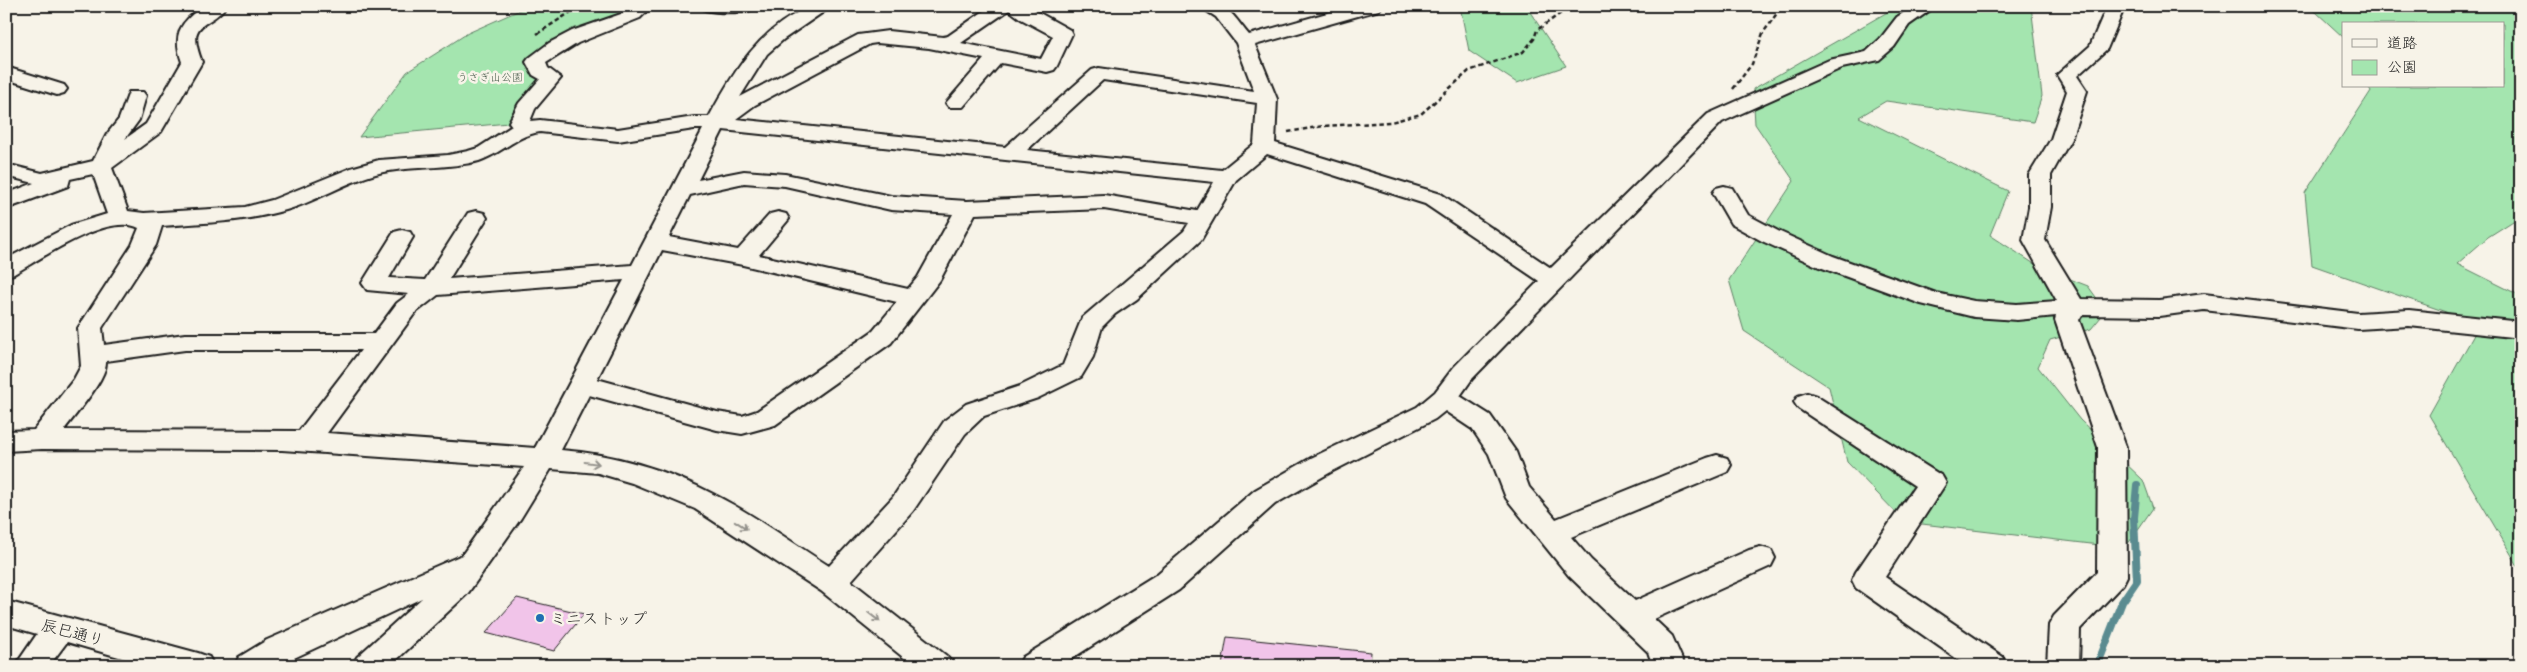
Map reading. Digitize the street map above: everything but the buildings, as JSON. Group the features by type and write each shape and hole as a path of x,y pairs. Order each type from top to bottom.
{"street":[{"path":"6,202 101,166 154,128 192,62 187,50 187,32 196,19 217,6"},
{"path":"523,128 519,122 526,107 551,78 540,71 536,62 548,50 591,30 638,13 643,6"},
{"path":"711,6 745,6"},
{"path":"368,666 456,584 511,510 544,457 717,123 751,62 760,50 777,35 823,6"},
{"path":"936,44 954,40 1003,6"},
{"path":"717,123 748,101 865,39 878,36 900,37 1047,66 1063,34 1028,15 1016,6"},
{"path":"832,584 903,504 955,427 975,410 1028,392 1072,371 1080,357 1091,324 1106,309 1128,294 1193,236 1227,177 1264,146 1267,99 1244,42 1222,14 1208,6"},
{"path":"1244,42 1373,6"},
{"path":"1034,666 1168,582 1265,497 1321,465 1426,413 1444,398 1463,373 1553,280 1715,118 1828,68 1872,56 1887,43 1903,21 1927,6"},
{"path":"2073,307 2034,240 2040,207 2040,175 2061,139 2077,91 2067,75 2098,49 2116,6"},
{"path":"956,103 996,56"},
{"path":"6,72 57,89"},
{"path":"1011,153 1099,74 1267,99"},
{"path":"6,87 25,79"},
{"path":"119,217 101,166 117,134 129,120 136,96"},
{"path":"6,269 100,221 119,217 145,220 246,214 280,205 359,172 387,165 448,161 472,156 485,152 523,128 540,126 618,135 694,122 717,123 1227,177"},
{"path":"1264,146 1433,199 1553,280"},
{"path":"6,173 14,172 42,179 101,166"},
{"path":"683,190 744,177 785,180 891,203 967,208 1050,202 1104,202 1204,219"},
{"path":"1724,193 1739,219 1770,236 1825,261 1930,299 1974,309 2017,312 2073,307 2159,308 2204,302 2358,321 2409,318 2521,330"},
{"path":"582,384 717,421 742,425 766,418 882,336 928,280 967,208"},
{"path":"307,441 406,308 432,288 476,218"},
{"path":"743,258 778,219"},
{"path":"42,439 84,384 94,366 90,328 144,245 151,226 145,220"},
{"path":"402,237 374,283 375,285 432,288 642,271"},
{"path":"657,242 743,258 914,298"},
{"path":"2063,666 2065,625 2112,576 2112,447 2067,320 2073,307"},
{"path":"93,355 184,342 380,342"},
{"path":"1444,398 1481,422 1502,452 1516,491 1580,568 1661,644 1668,666"},
{"path":"1807,402 1932,482 1867,580 1992,666"},
{"path":"6,441 42,439 307,441 544,457 598,463 642,476 705,502 832,584 937,666"},
{"path":"1552,534 1717,464"},
{"path":"1630,616 1760,558"},
{"path":"250,666 278,649 472,563"},
{"name":"辰巳通り","path":"6,614 198,666"},
{"path":"31,666 58,629"}],"path":[{"path":"536,36 540,31 580,6"},
{"path":"1264,146 1279,135 1298,129 1391,122 1421,114 1468,71 1523,52 1534,39 1537,30 1570,6"},
{"path":"1715,118 1714,114 1752,64 1763,33 1782,6"}],"green space":[{"name":"うさぎ山公園","path":"529,6 643,6 537,62 551,78 519,122 359,137 407,72 468,33"},
{"path":"1460,6 1587,6 1583,10 1528,9 1566,66 1517,83 1469,51"},
{"path":"1898,6 2031,6 2042,96 2033,122 1886,101 1859,117 2008,191 1990,235 2039,267 2088,286 2106,311 2091,329 2050,340 2038,367 2080,420 2143,480 2153,508 2125,548 1905,522 1847,462 1829,387 1744,331 1729,280 1794,181 1755,124 1753,89"},
{"path":"2301,6 2521,6 2521,27 2517,29 2521,31 2521,216 2488,237 2457,264 2521,296 2521,571 2429,415 2480,324 2312,265 2305,193 2371,91 2369,88 2504,88 2504,22 2342,22 2342,36 2316,12"}],"waterway":[{"path":"2097,666 2122,602 2137,580 2134,518 2137,485"}],"place":[{"name":"ミニストップ","path":"540,618"}]}
